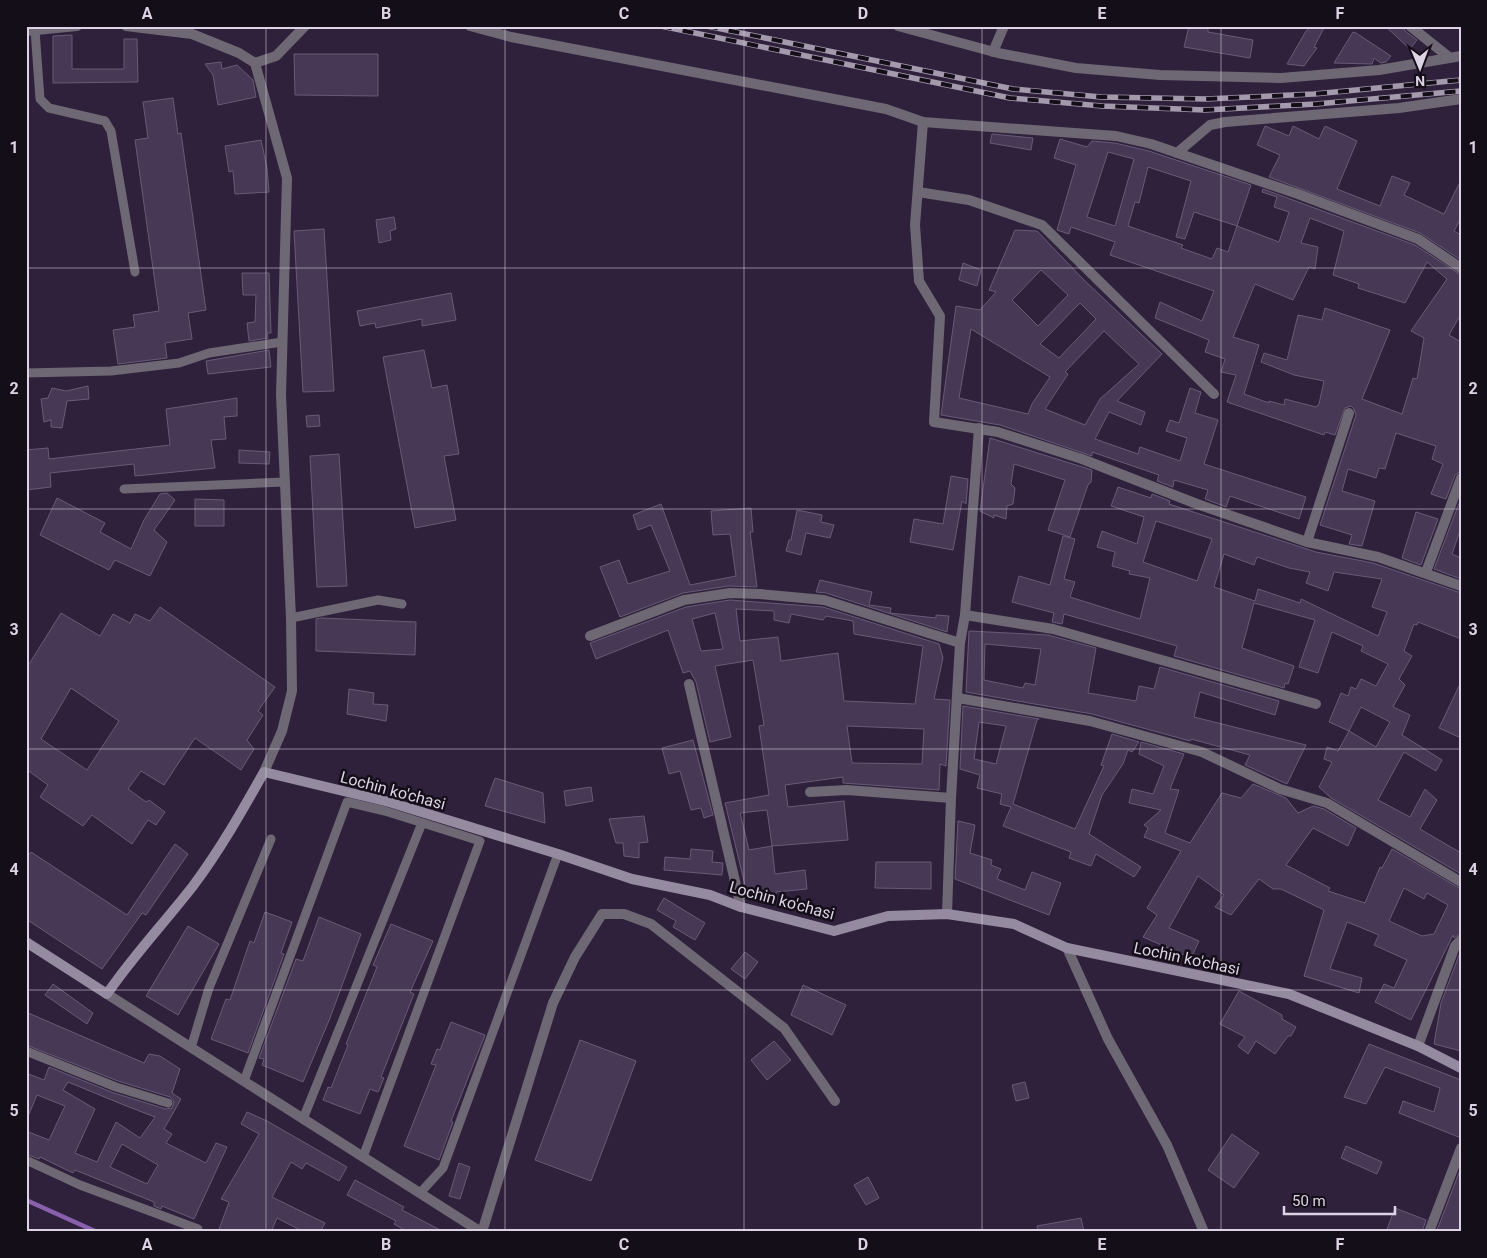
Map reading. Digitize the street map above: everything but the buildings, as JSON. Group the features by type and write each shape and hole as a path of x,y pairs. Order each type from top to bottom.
{"street":[{"path":"30,30 77,26"},
{"path":"107,994 132,958 192,887 220,849 264,772 282,731 292,691 291,618 281,395 287,178 255,63 239,53 192,34 126,26"},
{"path":"255,63 276,56 305,26"},
{"path":"470,26 511,37 886,108 923,122 1116,136 1177,152 1418,239 1461,268"},
{"path":"898,26 993,52 1076,68 1160,75 1281,78 1379,70 1461,56"},
{"path":"993,52 1004,26"},
{"path":"1410,26 1450,58"},
{"path":"1177,152 1210,125 1225,122 1399,108 1461,99"},
{"path":"923,122 915,225 919,281 940,316 934,422 979,428 1082,459 1198,504 1307,542 1378,557 1426,572 1461,586"},
{"path":"918,192 969,200 1042,225 1214,394"},
{"path":"1307,542 1349,414"},
{"path":"947,914 951,798 960,644 965,615 979,428"},
{"path":"1426,572 1461,478"},
{"path":"590,636 684,600 730,594 760,594 824,600 960,644"},
{"path":"965,615 1053,629 1316,704"},
{"path":"689,684 741,907"},
{"path":"958,698 1090,721 1202,752 1280,789 1327,803 1461,882"},
{"name":"Lochin ko'chasi","path":"264,772 389,802 632,879 710,895 741,907 834,931 888,916 947,914 1014,924 1067,948 1289,994 1418,1046 1461,1068"},
{"path":"810,792 847,790 951,798"},
{"path":"26,942 482,1232 553,1003 575,957 602,914 624,914 651,924 784,1028 835,1101"},
{"path":"1418,1046 1456,946 1461,940"},
{"path":"1067,948 1108,1039 1167,1145 1204,1232"},
{"path":"1429,1232 1461,1148"}],"lane":[{"path":"30,30 40,99 49,108 105,121 111,131 135,272"},
{"path":"26,373 111,371 179,363 209,352 282,342"},
{"path":"124,489 284,482"},
{"path":"291,618 378,600 402,604"},
{"path":"244,1081 347,802 422,822 480,841 363,1157"},
{"path":"303,1119 422,822"},
{"path":"191,1048 209,988 271,839"},
{"path":"420,1193 443,1168 558,854"},
{"path":"26,1051 116,1087 168,1103"},
{"path":"26,1160 80,1185 198,1228"}],"waterway":[{"path":"26,1200 97,1232"}],"railway":[{"path":"661,26 1010,98 1102,106 1205,110 1316,104 1461,91"},
{"path":"707,26 1013,89 1101,97 1206,99 1314,94 1461,80"}]}
